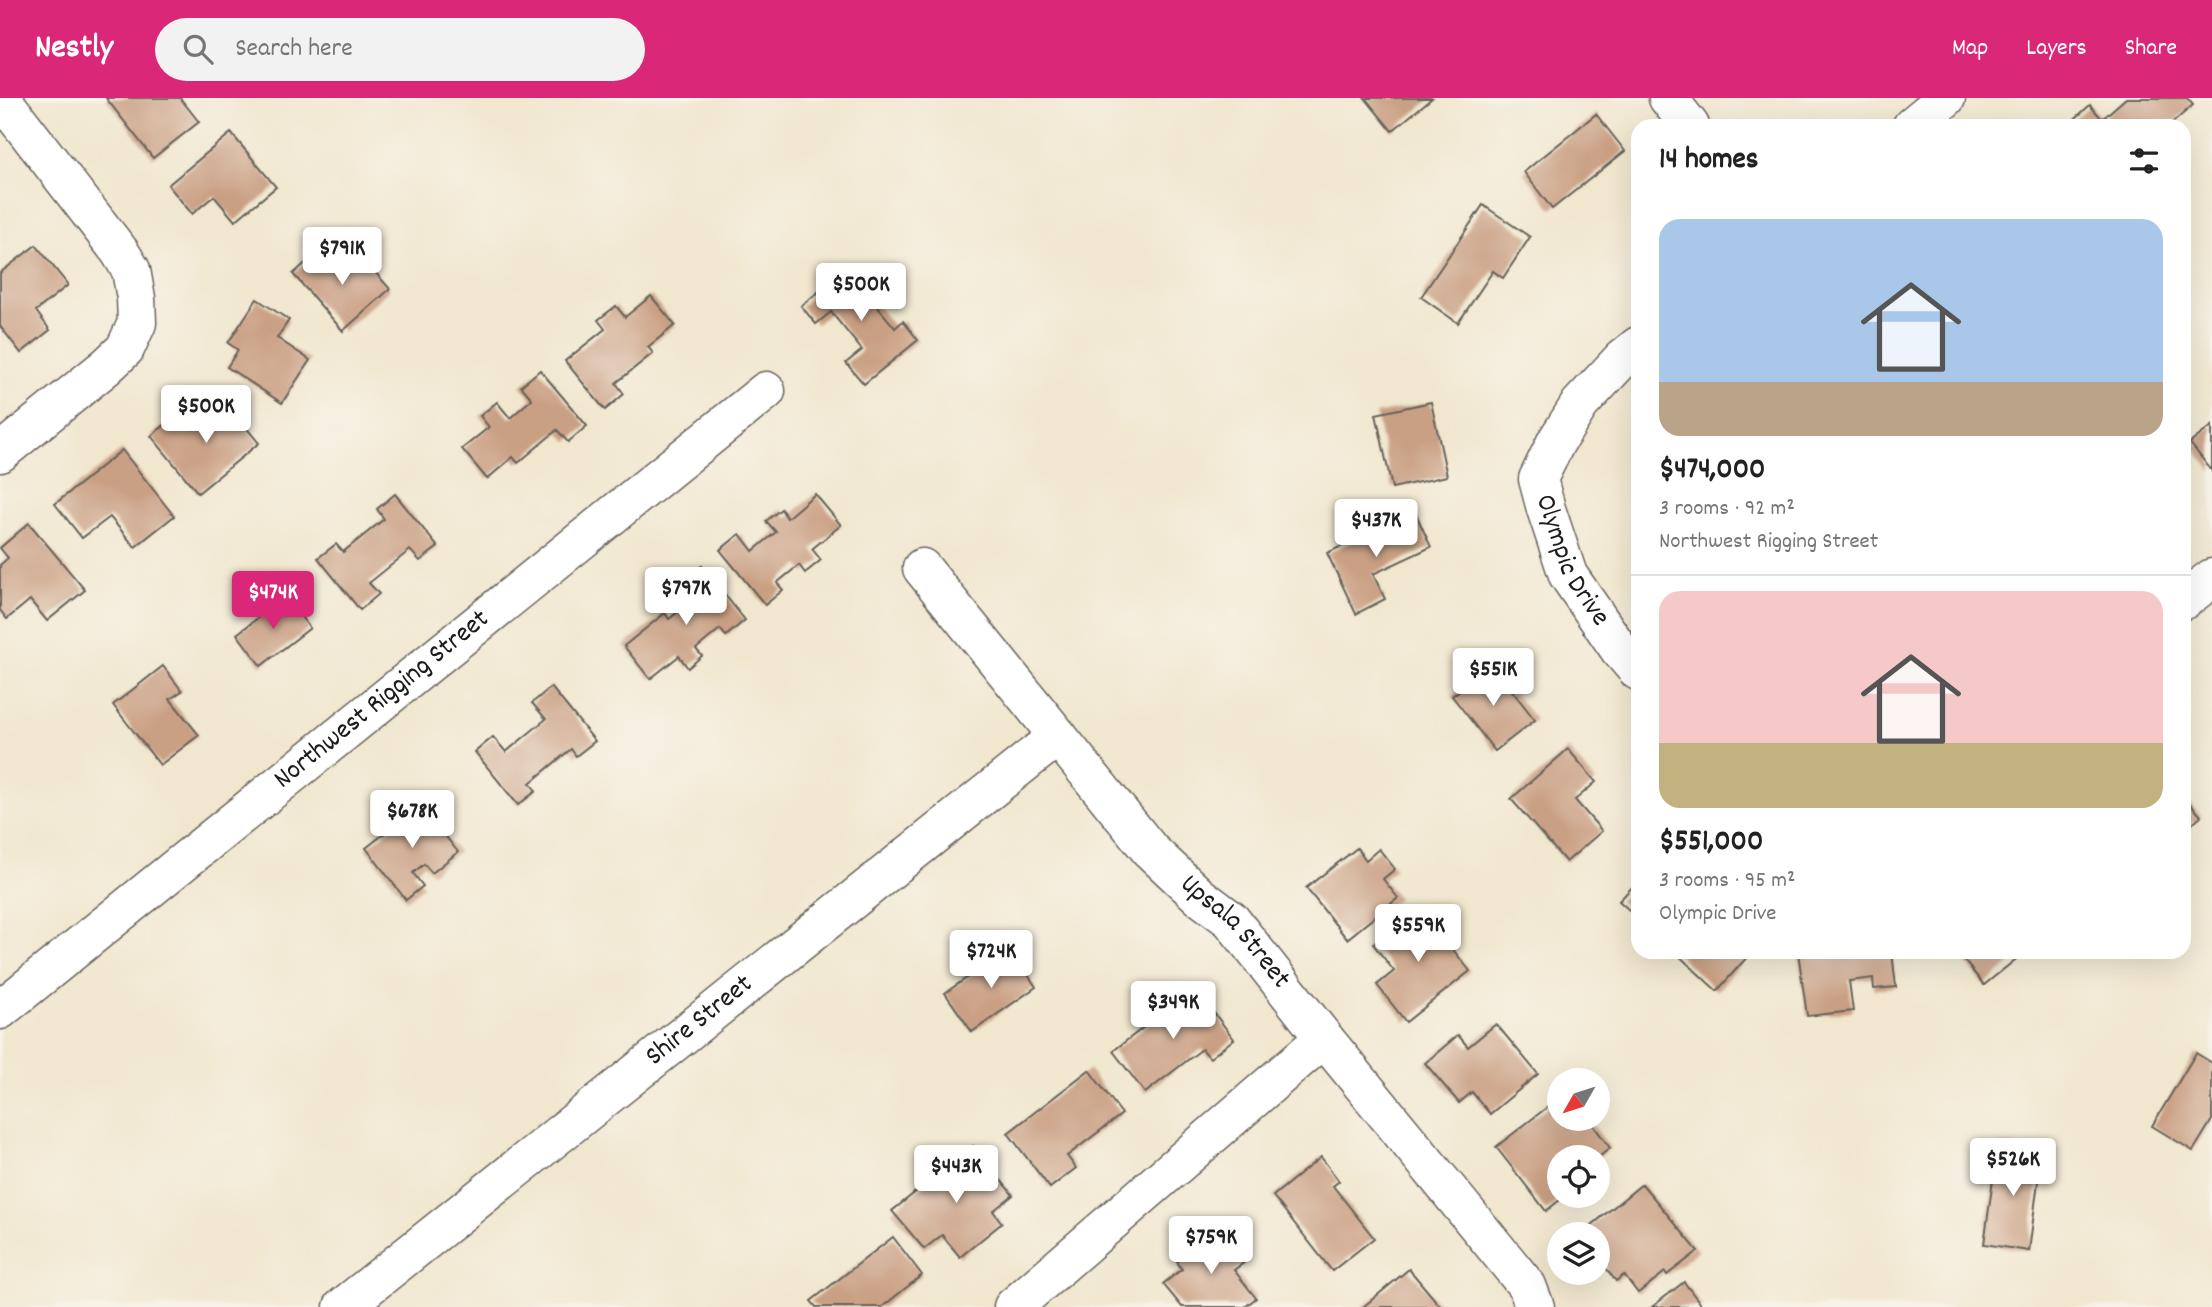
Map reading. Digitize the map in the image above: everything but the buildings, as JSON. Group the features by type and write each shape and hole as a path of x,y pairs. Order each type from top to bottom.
{"street":[{"path":"0,453 125,349 136,323 136,298 131,270 1,98"},
{"path":"1668,98 1684,119"},
{"path":"1920,119 1946,98"},
{"name":"Olympic Drive","path":"1631,352 1580,404 1556,442 1538,480 1569,575 1631,663"},
{"name":"Northwest Rigging Street","path":"0,1010 766,391"},
{"name":"Upsala Street","path":"922,568 1150,850 1199,896 1231,920 1527,1286 1535,1307"},
{"path":"2191,594 2212,578"},
{"name":"Shire Street","path":"344,1307 1058,736"},
{"path":"1013,1307 1324,1038"}]}
